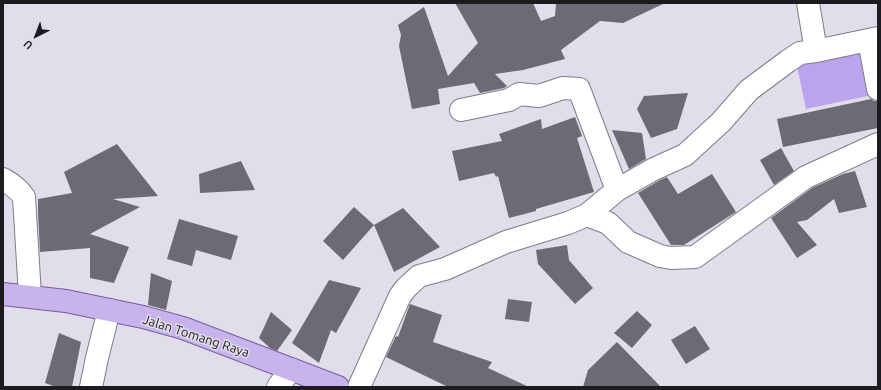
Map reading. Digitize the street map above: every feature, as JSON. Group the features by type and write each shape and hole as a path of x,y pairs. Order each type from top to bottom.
{"main road":[{"name":"Jalan Tomang Raya","path":"3,294 66,301 143,317 183,328 338,387"}],"street":[{"path":"808,3 816,51"},
{"path":"359,387 400,296 419,276 445,269 506,242 568,223 587,215 617,190 654,169 685,155 721,122 749,90 800,53 874,39 878,89"},
{"path":"461,110 509,100 519,94 539,96 563,88 579,89 617,190"},
{"path":"587,215 608,223 628,242 660,256 671,258 695,257 806,178 878,144"},
{"path":"3,179 10,183 24,197 30,296"},
{"path":"91,387 109,310"},
{"path":"278,387 291,369"}],"shaded area":[{"path":"869,51 877,94 806,109 797,66"}],"building":[{"path":"455,3 533,3 541,21 555,16 556,3 665,3 623,23 600,21 561,50 565,59 523,70 495,74 507,86 504,88 480,93 474,83 438,89 440,104 412,109 399,46 401,35 398,25 424,7 448,76 478,43"},
{"path":"688,93 677,129 651,138 637,109 644,96"},
{"path":"871,99 878,101 878,128 783,147 777,119"},
{"path":"575,117 582,136 577,138 594,192 536,209 536,211 509,218 498,176 496,177 494,173 459,181 452,151 502,141 499,134 541,119 542,129"},
{"path":"612,130 642,133 646,159 629,169"},
{"path":"117,144 158,196 113,199 140,207 90,234 129,247 114,283 90,278 90,248 40,252 38,199 72,193 64,172"},
{"path":"781,148 794,171 774,185 760,160"},
{"path":"241,161 255,190 200,193 199,174"},
{"path":"855,171 867,207 839,213 834,199 807,220 797,222 817,245 797,258 771,218 812,188 843,174"},
{"path":"712,174 736,212 684,245 671,245 638,193 667,177 678,194"},
{"path":"354,207 374,225 343,260 323,241"},
{"path":"403,208 440,247 394,272 374,225"},
{"path":"179,219 238,236 231,260 196,250 192,266 167,259"},
{"path":"567,245 569,260 593,288 575,304 538,264 536,250"},
{"path":"151,273 172,281 166,310 148,305"},
{"path":"329,280 361,288 336,333 331,330 319,363 292,343"},
{"path":"508,299 532,302 529,322 505,319"},
{"path":"410,304 442,315 433,342 492,362 488,368 529,387 448,387 386,357 396,336 398,337"},
{"path":"637,311 652,325 632,348 614,333"},
{"path":"271,312 292,330 277,351 270,348 259,338"},
{"path":"695,326 710,349 686,364 671,340"},
{"path":"59,333 81,342 72,387 56,387 45,383"},
{"path":"617,342 661,387 583,387 588,370"}]}
